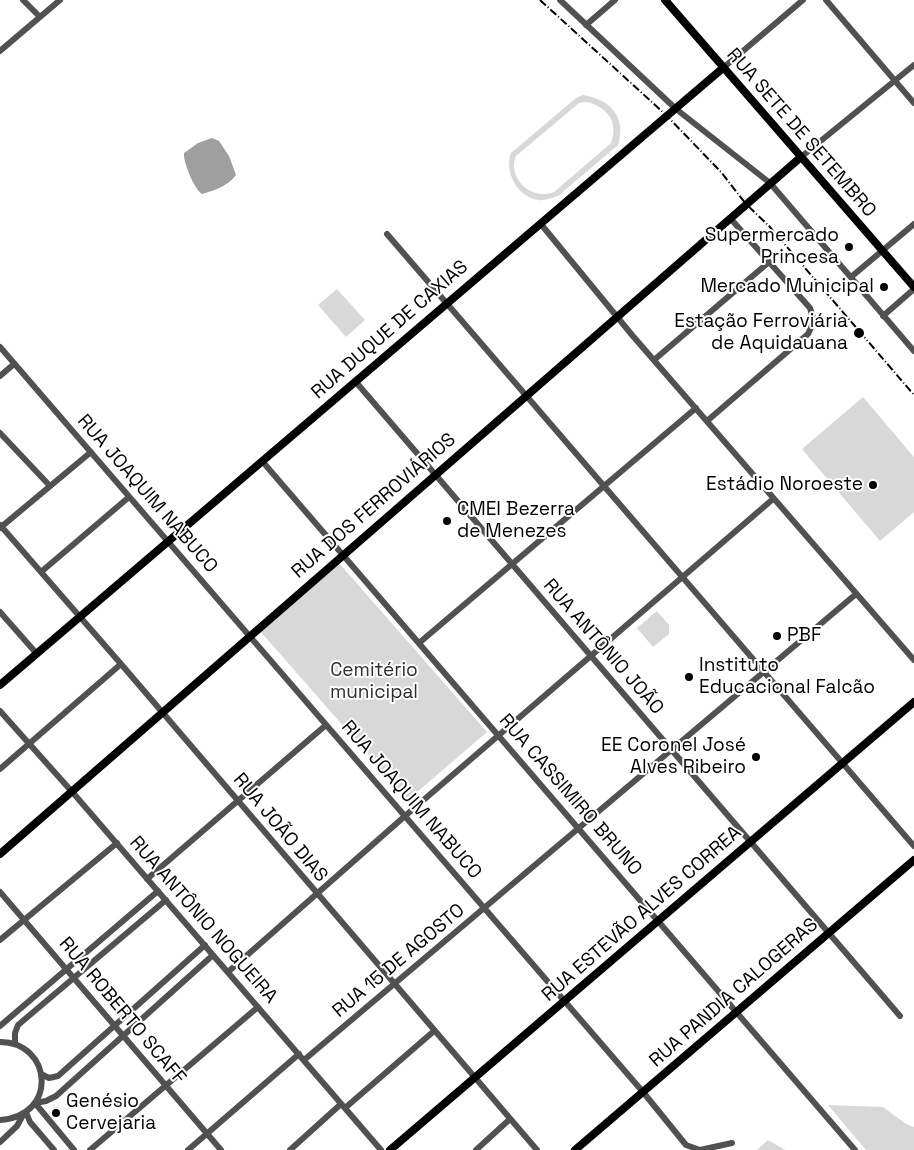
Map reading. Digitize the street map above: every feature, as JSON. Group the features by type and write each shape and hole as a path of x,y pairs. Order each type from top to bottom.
{"main road":[{"name":"RUA SETE DE SETEMBRO","path":"665,0 914,288"},
{"name":"RUA DUQUE DE CAXIAS","path":"0,686 723,68"},
{"name":"RUA DOS FERROVIÁRIOS","path":"0,854 71,790 801,157"},
{"name":"RUA ESTEVÃO ALVES CORREA","path":"390,1150 914,702"},
{"name":"RUA PANDIA CALOGERAS","path":"574,1150 914,860"}],"street":[{"path":"23,0 40,17"},
{"path":"0,51 60,0"},
{"path":"560,0 676,109 770,183 914,351"},
{"path":"586,25 615,0"},
{"name":"RUA DUQUE DE CAXIAS","path":"723,68 803,0"},
{"path":"826,0 914,103"},
{"path":"801,157 914,65"},
{"path":"707,421 808,334 814,321 810,308 730,218"},
{"path":"540,223 654,360 914,660"},
{"path":"851,277 914,224"},
{"path":"387,234 914,846"},
{"path":"654,360 770,262"},
{"path":"883,316 914,288"},
{"name":"RUA JOAQUIM NABUCO","path":"0,348 643,1092 684,1147"},
{"path":"0,376 14,364"},
{"name":"RUA ANTÔNIO JOÃO","path":"355,381 900,1016"},
{"path":"419,644 696,408"},
{"path":"0,433 50,486"},
{"path":"1,527 91,452"},
{"name":"RUA CASSIMIRO BRUNO","path":"262,461 854,1150"},
{"path":"41,572 129,497"},
{"path":"228,972 498,735 773,499"},
{"name":"RUA JOÃO DIAS","path":"1,527 121,664 537,1150"},
{"name":"RUA 15 DE AGOSTO","path":"304,1060 856,594"},
{"path":"0,612 37,654"},
{"path":"0,769 121,664"},
{"name":"RUA ANTÔNIO NOGUEIRA","path":"0,711 117,843 381,1150"},
{"path":"147,879 326,725"},
{"path":"0,940 117,843"},
{"path":"0,1026 158,891"},
{"name":"RUA ROBERTO SCAFF","path":"0,892 221,1150"},
{"path":"15,1044 15,1033 18,1025 166,900"},
{"path":"41,1074 48,1078 58,1076 205,945"},
{"path":"35,1103 46,1101 56,1096 213,955"},
{"path":"90,1150 258,1007"},
{"path":"290,1150 434,1031"},
{"path":"0,1042 15,1044 24,1048 32,1055 38,1064 42,1084 40,1094 35,1103 24,1114 17,1126 0,1142"},
{"path":"188,1150 299,1054"},
{"path":"35,1103 74,1150"},
{"path":"0,1120 11,1119 24,1114"},
{"path":"24,1114 54,1150"},
{"path":"476,1150 510,1119"},
{"path":"684,1147 700,1150 732,1142"}],"green space":[{"path":"583,95 593,97 608,105 614,111 620,126 618,145 558,196 543,200 531,198 518,189 514,182 509,168 511,153 576,98","holes":["587,102 594,104 610,116 613,128 611,143 554,192 537,193 523,186 515,172 516,156 579,103"]},
{"path":"337,289 365,320 346,337 318,305"},
{"name":"Estádio Noroeste","path":"863,397 914,457 914,512 880,541 802,449"},
{"name":"Cemitério municipal","path":"339,563 487,732 408,800 260,631"},
{"path":"657,611 669,625 669,634 653,647 637,628"},
{"path":"828,1105 883,1107 906,1124 914,1127 914,1150 866,1150"},
{"path":"768,1140 785,1150 757,1150"}],"shaded area":[{"path":"212,138 219,141 229,156 236,175 225,185 202,194 190,175 184,153 198,143"}],"railway":[{"path":"540,0 666,115 721,172 746,204 769,226 914,395"}],"place":[{"name":"Supermercado Princesa","path":"849,247"},
{"name":"Mercado Municipal","path":"884,287"},
{"name":"Estação Ferroviária de Aquidauana","path":"859,333"},
{"name":"Estádio Noroeste","path":"873,485"},
{"name":"CMEI Bezerra de Menezes","path":"447,521"},
{"name":"PBF","path":"777,636"},
{"name":"Instituto Educacional Falcão","path":"689,677"},
{"name":"EE Coronel José Alves Ribeiro","path":"756,757"},
{"name":"Genésio Cervejaria","path":"56,1113"}]}
